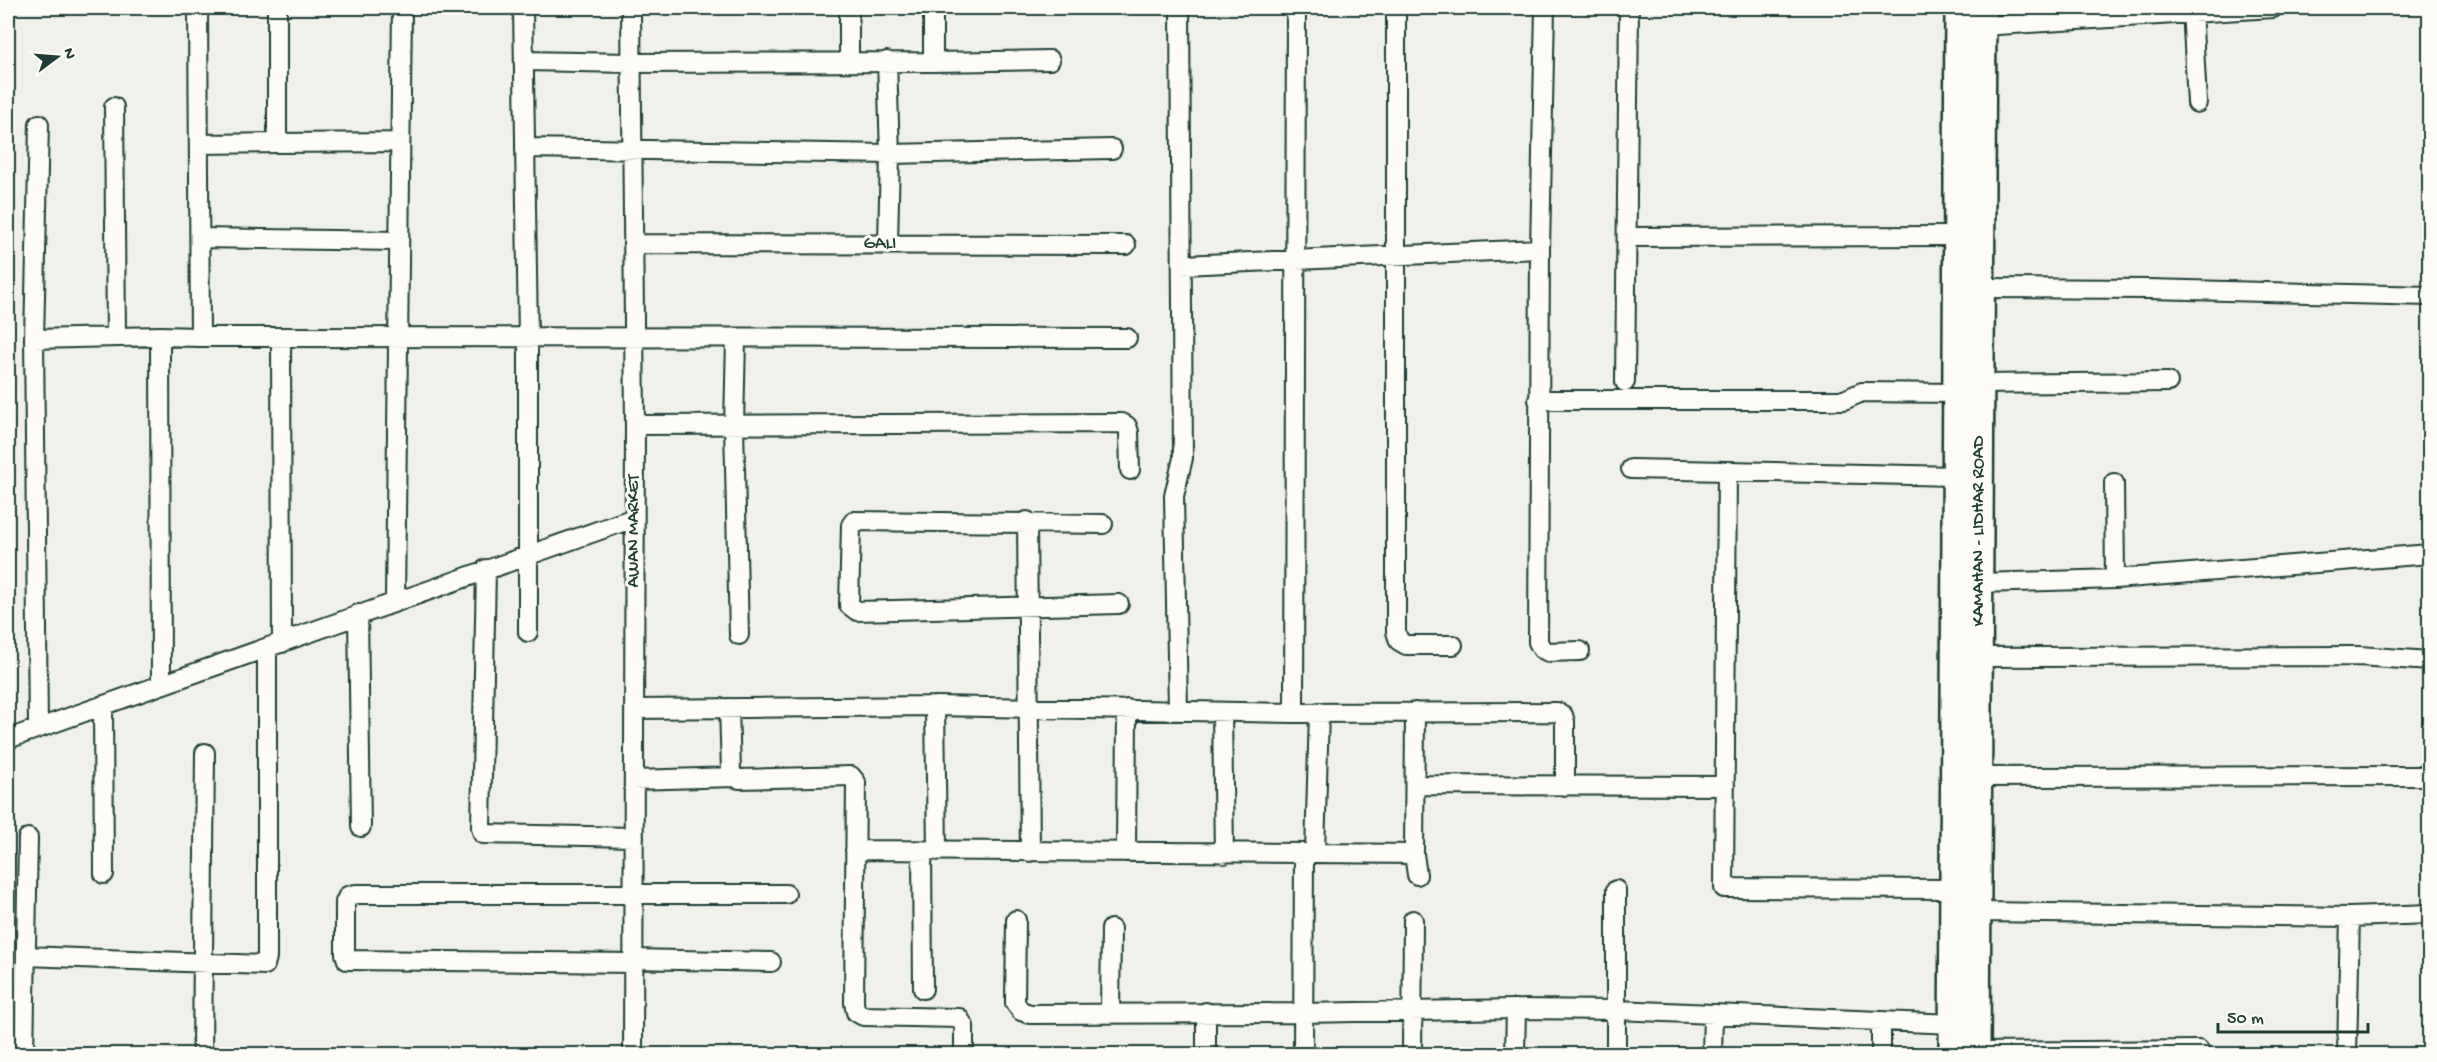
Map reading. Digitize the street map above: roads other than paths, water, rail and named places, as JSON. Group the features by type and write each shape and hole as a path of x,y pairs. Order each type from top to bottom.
{"main road":[{"name":"KAMAHAN - LIDHAR ROAD","path":"1959,8 1958,236 1979,583 1977,912 1969,1054"},
{"name":"KAMAHAN - LIDHAR ROAD","path":"1969,1054 1954,1024 1957,476 1979,288 1982,17"}],"street":[{"path":"198,8 200,337"},
{"path":"277,8 277,143"},
{"path":"395,602 402,8"},
{"path":"523,8 528,337 528,632"},
{"name":"AWAN MARKET","path":"632,8 635,425 633,1054"},
{"path":"849,8 849,61"},
{"path":"933,8 933,62"},
{"path":"1178,710 1173,496 1183,458 1180,8"},
{"path":"1294,713 1296,8"},
{"path":"1396,8 1396,632 1400,641 1406,645 1453,645"},
{"path":"1545,8 1538,400 1538,642 1542,649 1548,652 1580,651"},
{"path":"1625,382 1629,8"},
{"path":"1982,17 2273,8"},
{"path":"2192,10 2197,103"},
{"path":"524,61 631,63 1050,60"},
{"path":"887,61 890,154 888,244"},
{"path":"114,107 116,337"},
{"path":"39,124 34,339 39,727"},
{"path":"199,144 400,142"},
{"path":"525,148 890,154 1112,149"},
{"path":"1627,237 1958,236"},
{"path":"200,238 399,241"},
{"name":"GALI","path":"633,244 1126,245"},
{"path":"1182,265 1540,249"},
{"path":"1979,288 2149,289 2430,296"},
{"path":"160,336 161,685"},
{"path":"34,339 160,336 736,339 1127,338"},
{"path":"26,956 265,965 281,337"},
{"path":"736,339 734,426 739,636"},
{"path":"1538,400 1844,400 1862,392 2168,382"},
{"path":"635,425 1122,423 1127,426 1129,432 1130,470"},
{"path":"1631,470 1957,476"},
{"path":"1727,471 1724,888 1954,890"},
{"path":"2114,483 2115,579"},
{"path":"8,739 634,518"},
{"path":"1103,524 1027,521 854,521 851,525 849,605 857,611 1119,604"},
{"path":"1027,521 1030,852"},
{"path":"1979,583 2115,579 2430,554"},
{"path":"486,569 481,828 483,834 634,837"},
{"path":"358,614 361,827"},
{"path":"1978,657 2359,657 2430,661"},
{"path":"103,705 104,874"},
{"path":"634,709 935,706 1027,710 1127,708 1294,713 1557,712 1563,715 1565,786"},
{"path":"923,989 935,706"},
{"path":"729,708 731,771 734,777"},
{"path":"1126,852 1127,708"},
{"path":"1222,712 1224,854"},
{"path":"1303,1054 1310,853 1319,712"},
{"path":"1415,712 1414,854 1416,875"},
{"path":"202,1054 205,753"},
{"path":"634,780 851,776 856,782 854,1003 856,1012 862,1016 959,1018 964,1026 964,1054"},
{"path":"1978,777 2430,776"},
{"path":"1415,785 1725,786"},
{"path":"24,1054 28,838"},
{"path":"855,850 1414,854"},
{"path":"1616,890 1616,1054"},
{"path":"771,962 354,961 347,960 345,954 345,902 348,896 356,894 786,894"},
{"path":"1977,912 2350,917 2430,914"},
{"path":"2348,1054 2350,917"},
{"path":"1016,920 1015,1003 1021,1011 1030,1014 1304,1013 1412,1009 1616,1010 1954,1024"},
{"path":"1412,1054 1413,920"},
{"path":"1110,1013 1111,929"},
{"path":"1515,1054 1516,1009"},
{"path":"1206,1012 1206,1054"},
{"path":"1712,1054 1713,1014"},
{"path":"1881,1021 1881,1054"},
{"path":"1969,1054 2199,1050"}]}
